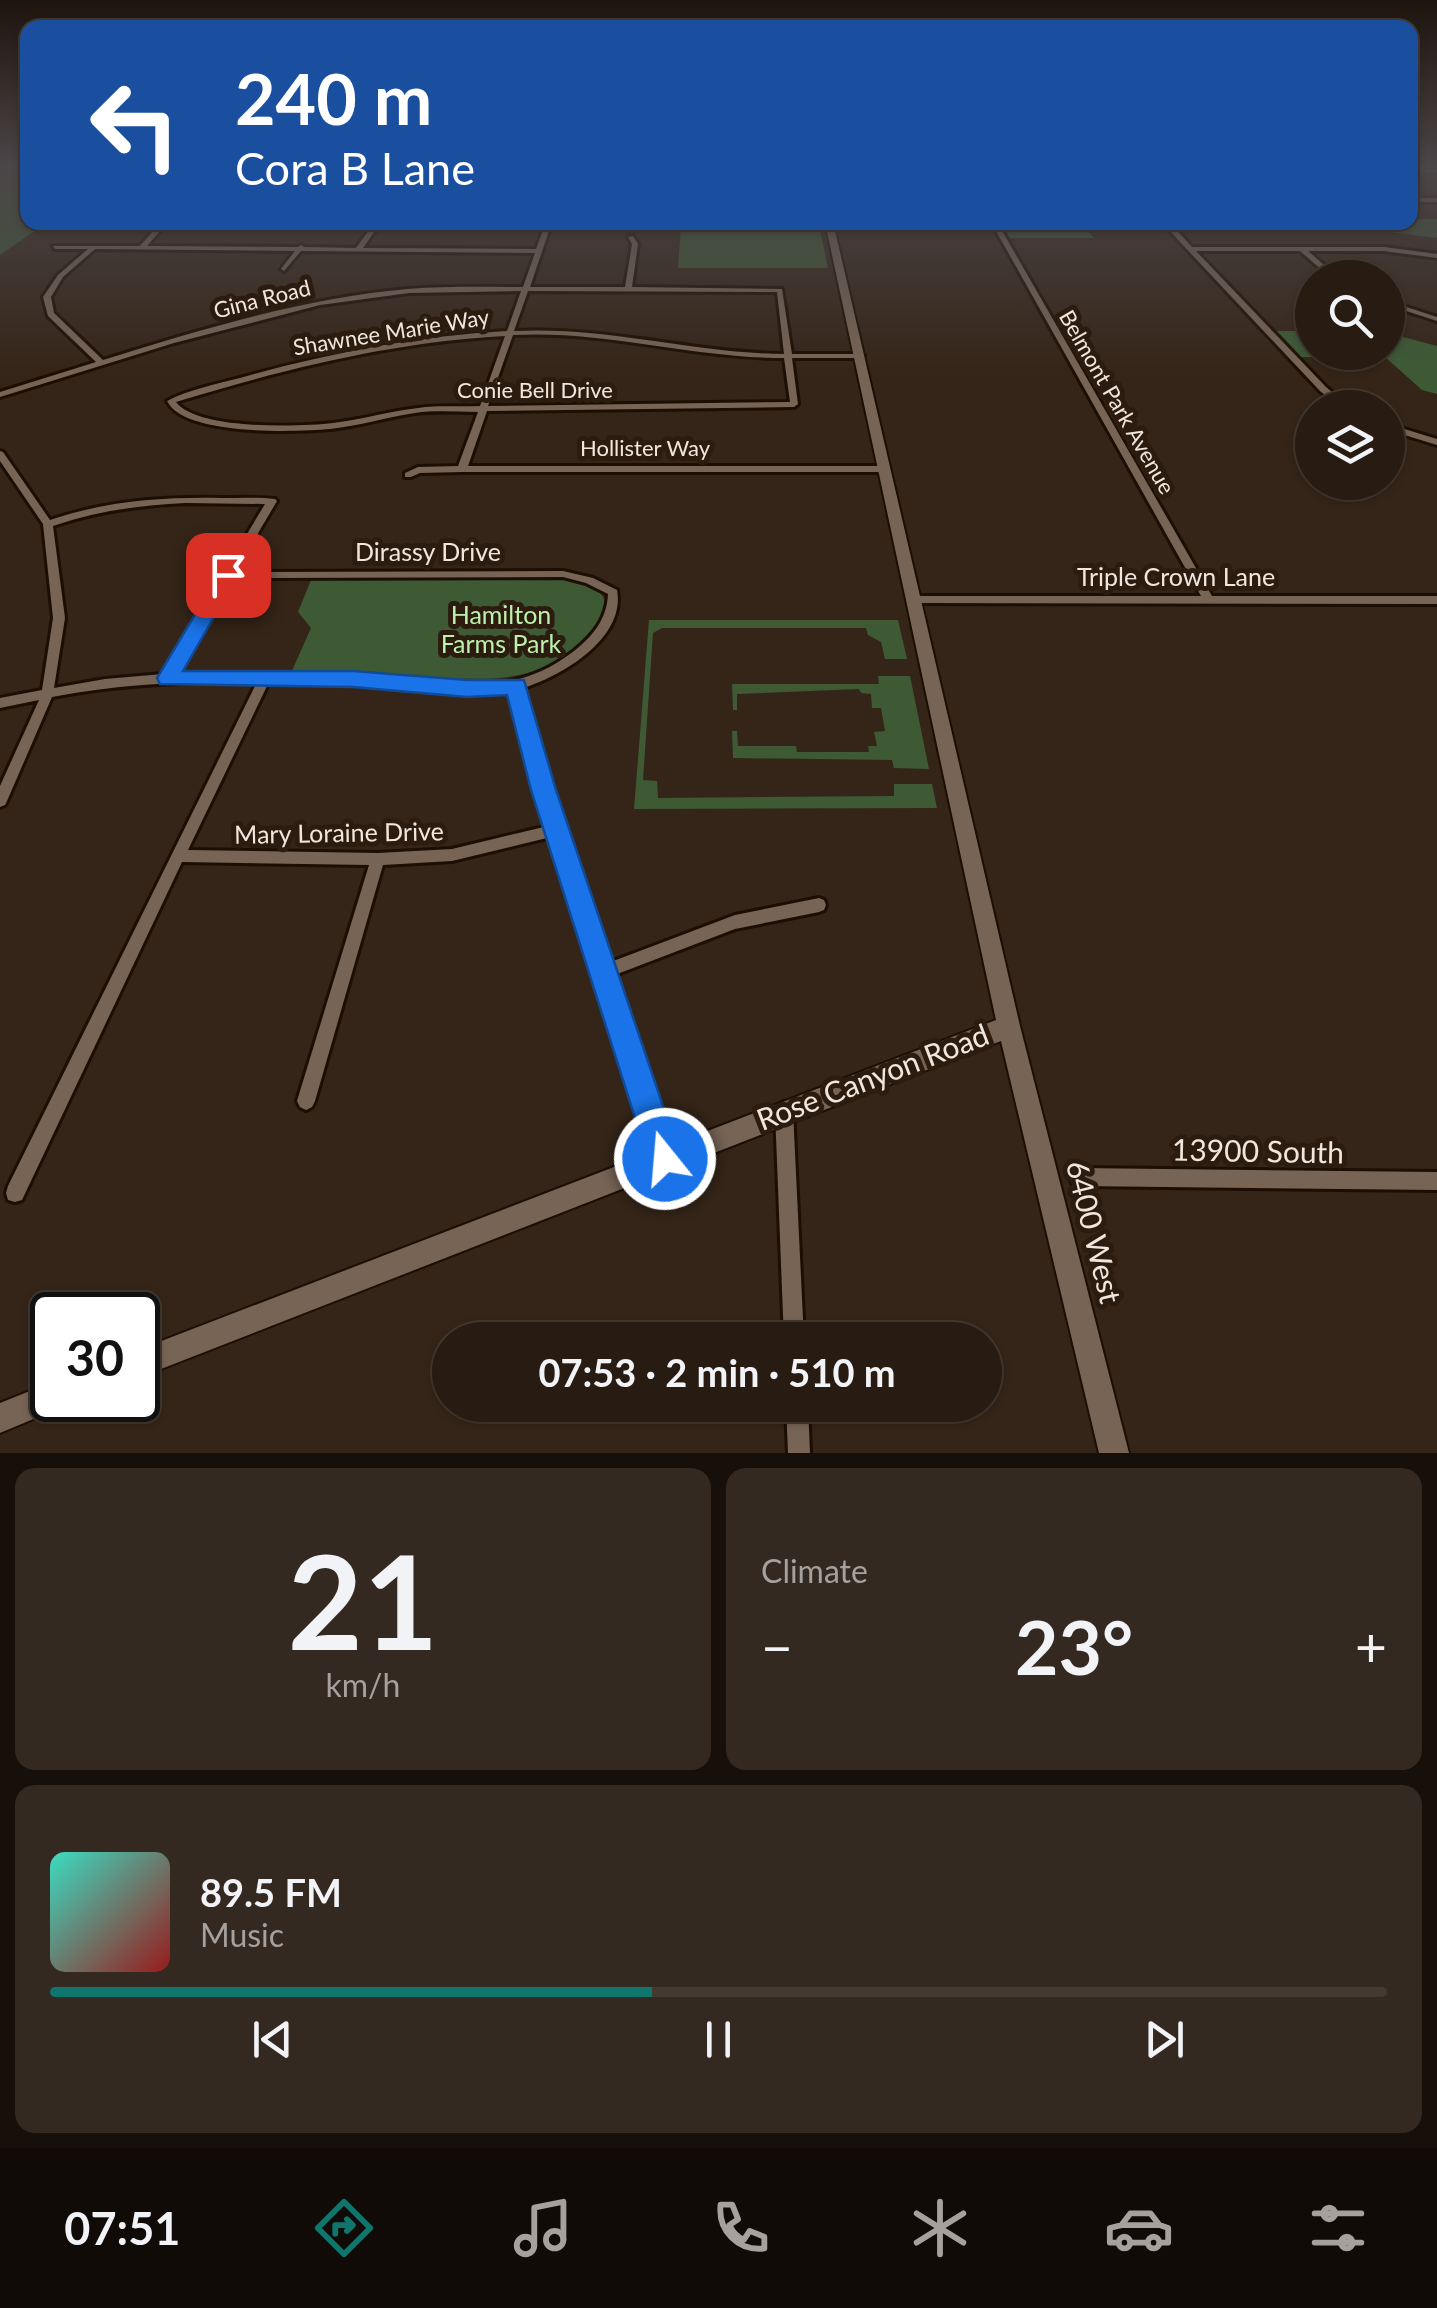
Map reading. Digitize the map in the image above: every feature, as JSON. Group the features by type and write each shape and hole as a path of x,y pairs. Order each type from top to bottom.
{"street":[{"path":"141,248 153,235"},
{"path":"359,248 369,235"},
{"path":"462,468 544,235"},
{"name":"Rose Canyon Road","path":"160,1355 1009,1026 832,235"},
{"name":"Belmont Park Avenue","path":"1001,235 1210,600"},
{"path":"1177,235 1323,390"},
{"path":"628,288 635,244 631,237"},
{"path":"448,251 454,238"},
{"path":"55,248 538,250"},
{"path":"93,248 60,276 47,296 51,314 101,362"},
{"path":"284,270 301,248"},
{"path":"1190,249 1394,249 1437,256"},
{"path":"1302,249 1315,260"},
{"name":"Gina Road","path":"0,395 101,362 320,303 409,291 780,290"},
{"name":"Conie Bell Drive","path":"171,400 175,409 204,422 273,428 332,426 402,412 484,407 794,404 780,290"},
{"path":"1405,309 1437,319"},
{"name":"Shawnee Marie Way","path":"171,400 294,364 509,332 578,332 738,355 860,356"},
{"path":"672,346 680,334"},
{"path":"614,351 622,339"},
{"path":"1405,432 1437,442"},
{"path":"0,454 48,524 59,618 48,695 0,801"},
{"name":"Hollister Way","path":"408,475 418,470 462,468 884,469"},
{"path":"48,524 83,510 121,502 272,501 168,678"},
{"name":"Dirassy Drive","path":"228,575 564,574 588,578 614,592 611,617 571,660 516,686"},
{"name":"Triple Crown Lane","path":"915,600 1437,600"},
{"path":"0,703 117,682 168,678 353,679 467,688 516,686 533,757 665,1159"},
{"path":"14,1193 263,680"},
{"name":"Mary Loraine Drive","path":"178,856 452,855 558,828"},
{"path":"306,1101 378,858"},
{"path":"606,971 735,922 819,905"},
{"name":"6400 West","path":"1009,1026 1114,1453"},
{"path":"784,1111 793,1322"},
{"name":"13900 South","path":"1078,1177 1437,1181"},
{"path":"0,1418 30,1406"},
{"path":"798,1422 799,1453"}],"green space":[{"path":"0,235 29,235 0,255"},
{"path":"680,235 821,235 828,268 678,268"},
{"path":"1005,235 1091,235 1094,238 1007,238"},
{"path":"1273,331 1295,331 1295,355"},
{"path":"1405,338 1437,346 1437,394 1422,390 1400,370 1405,370"},
{"name":"Hamilton Farms Park","path":"575,579 600,592 605,602 603,616 570,652 528,673 481,679 291,673 311,628 298,612 311,580"},
{"path":"649,620 898,620 907,659 885,659 881,642 868,635 866,628 662,628 653,633 643,780 657,781 658,798 894,796 894,784 932,784 937,808 634,809"},
{"path":"878,676 910,676 929,769 894,768 892,760 733,758 732,731 737,731 738,746 796,746 797,752 869,752 868,746 877,746 874,732 885,731 881,708 872,708 871,694 859,689 737,694 737,710 733,710 732,684 879,684"}],"route":[{"path":"228,575 168,678 353,679 467,688 516,686 533,757 665,1159"}]}
